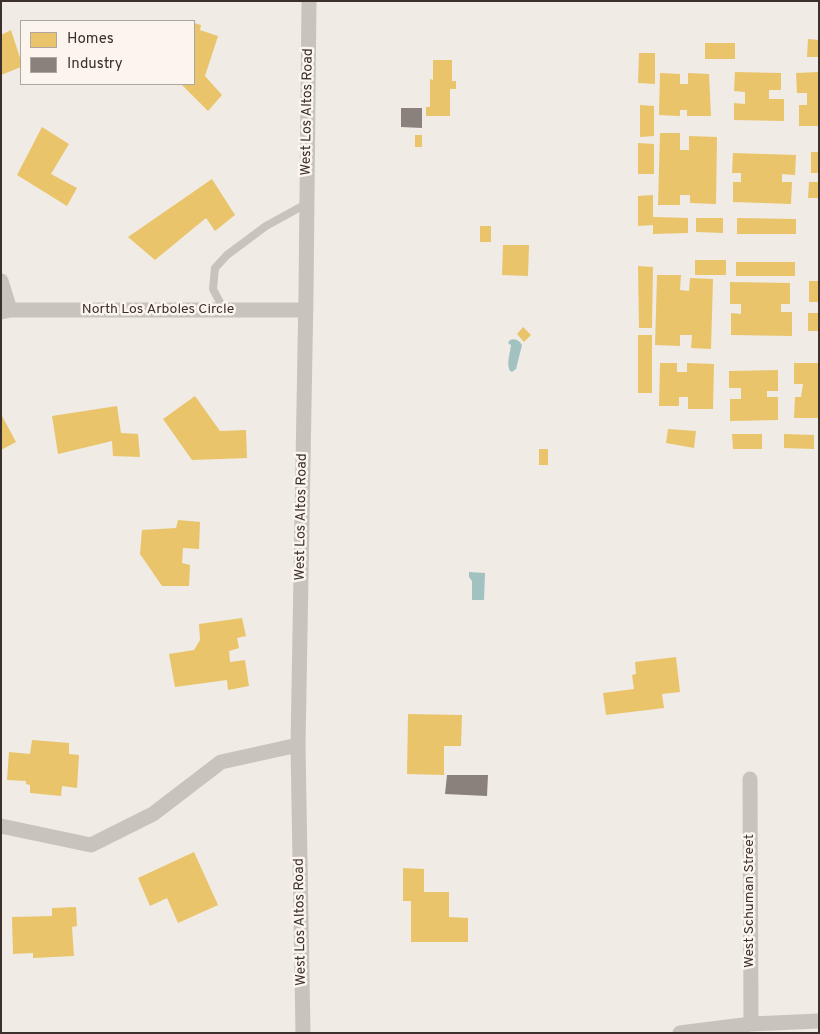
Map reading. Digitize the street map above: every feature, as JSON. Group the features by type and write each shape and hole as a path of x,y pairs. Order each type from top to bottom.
{"street":[{"name":"West Los Altos Road","path":"303,1033 298,745 306,310 309,1"},
{"name":"North Los Arboles Circle","path":"1,281 5,311 306,310"},
{"path":"1,826 91,845 153,814 221,762 298,745"},
{"name":"West Schuman Street","path":"750,779 751,1024"},
{"path":"680,1033 751,1024 819,1022"}],"lane":[{"path":"224,310 214,289 215,268 228,255 266,226 306,204"}],"water":[{"path":"510,340 517,340 522,345 516,369 512,372 508,365 511,345 508,343"},
{"path":"469,572 485,573 484,600 472,600 472,581 469,577"}],"building: Homes":[{"path":"195,23 201,25 200,30 218,36 205,76 222,95 208,111 182,85 195,85"},
{"path":"11,30 20,58 20,67 1,75 1,35"},
{"path":"808,39 819,40 819,57 807,57"},
{"path":"705,43 735,43 735,59 705,59"},
{"path":"639,53 655,53 655,84 638,83"},
{"path":"433,60 452,60 452,81 456,81 456,89 450,89 450,116 426,116 426,107 430,107 430,79 433,80"},
{"path":"735,72 781,73 781,90 769,90 769,99 784,99 784,121 734,120 734,103 745,104 745,92 734,91"},
{"path":"819,72 819,126 799,126 799,105 807,105 807,93 797,93 796,73"},
{"path":"660,73 680,74 680,84 688,84 688,73 709,74 711,116 687,116 687,110 680,110 680,116 659,115"},
{"path":"640,105 654,106 654,136 640,137"},
{"path":"42,127 69,144 51,174 77,188 67,206 17,175"},
{"path":"660,133 680,133 680,150 689,150 689,136 717,137 716,204 690,203 690,195 680,195 680,205 658,205"},
{"path":"415,135 422,135 422,147 415,147"},
{"path":"638,143 654,144 654,174 638,174"},
{"path":"811,152 819,152 819,173 811,173"},
{"path":"733,153 796,155 795,175 782,174 782,182 792,182 791,204 733,202 733,182 741,182 741,173 732,173"},
{"path":"212,179 235,215 215,231 206,218 155,260 128,237"},
{"path":"809,182 819,182 819,198 808,198"},
{"path":"653,195 653,217 688,218 688,233 653,234 653,225 638,226 638,196"},
{"path":"696,218 723,218 723,233 696,232"},
{"path":"737,218 796,219 796,234 737,234"},
{"path":"480,226 491,226 491,242 480,242"},
{"path":"503,245 529,245 528,276 502,275"},
{"path":"695,260 726,260 726,275 695,275"},
{"path":"736,262 795,262 795,276 736,276"},
{"path":"638,266 653,267 652,328 639,328"},
{"path":"657,275 681,275 680,290 689,291 690,278 713,279 711,349 691,348 692,335 680,335 680,346 655,345"},
{"path":"809,281 819,281 819,302 809,302"},
{"path":"730,282 790,283 790,304 781,304 781,312 792,312 792,336 731,335 731,313 741,314 741,304 730,304"},
{"path":"808,313 819,313 819,331 808,331"},
{"path":"523,327 531,335 524,342 517,334"},
{"path":"638,335 652,335 652,393 638,393"},
{"path":"660,363 677,363 677,372 687,372 687,363 714,364 713,409 688,409 688,397 679,397 679,406 659,406"},
{"path":"794,363 819,363 819,418 794,418 795,397 801,397 803,384 794,384"},
{"path":"778,370 778,391 767,391 767,397 778,397 778,420 730,421 730,399 741,399 741,388 729,388 729,371"},
{"path":"195,396 220,431 246,430 247,458 192,460 163,419"},
{"path":"117,406 121,433 138,434 140,457 113,456 112,441 58,454 52,416"},
{"path":"1,414 16,442 1,450"},
{"path":"668,429 696,431 694,448 666,443"},
{"path":"732,434 762,434 762,449 733,449"},
{"path":"784,434 814,435 814,449 784,448"},
{"path":"539,449 548,449 548,465 539,465"},
{"path":"178,520 200,522 199,549 183,548 182,563 190,565 189,586 162,586 140,554 142,530 176,528"},
{"path":"242,618 246,636 237,638 239,648 229,651 230,662 245,660 249,686 228,690 227,680 175,687 169,654 194,650 200,640 199,624"},
{"path":"676,657 680,692 662,694 664,708 606,715 603,693 634,689 632,675 636,674 635,662"},
{"path":"408,714 462,715 461,746 444,746 444,775 407,774"},
{"path":"32,740 69,743 69,754 79,755 77,788 62,786 61,796 30,793 30,785 26,784 26,781 7,780 9,752 30,754"},
{"path":"194,852 218,905 178,923 167,898 150,906 138,878"},
{"path":"403,868 424,869 424,892 449,892 449,917 468,918 468,942 411,942 411,901 403,901"},
{"path":"76,907 77,926 72,927 74,956 33,958 33,953 13,954 12,917 52,916 52,908"}],"building: Industry":[{"path":"401,108 422,108 422,128 401,127"},
{"path":"447,775 488,775 487,796 445,794"}]}
